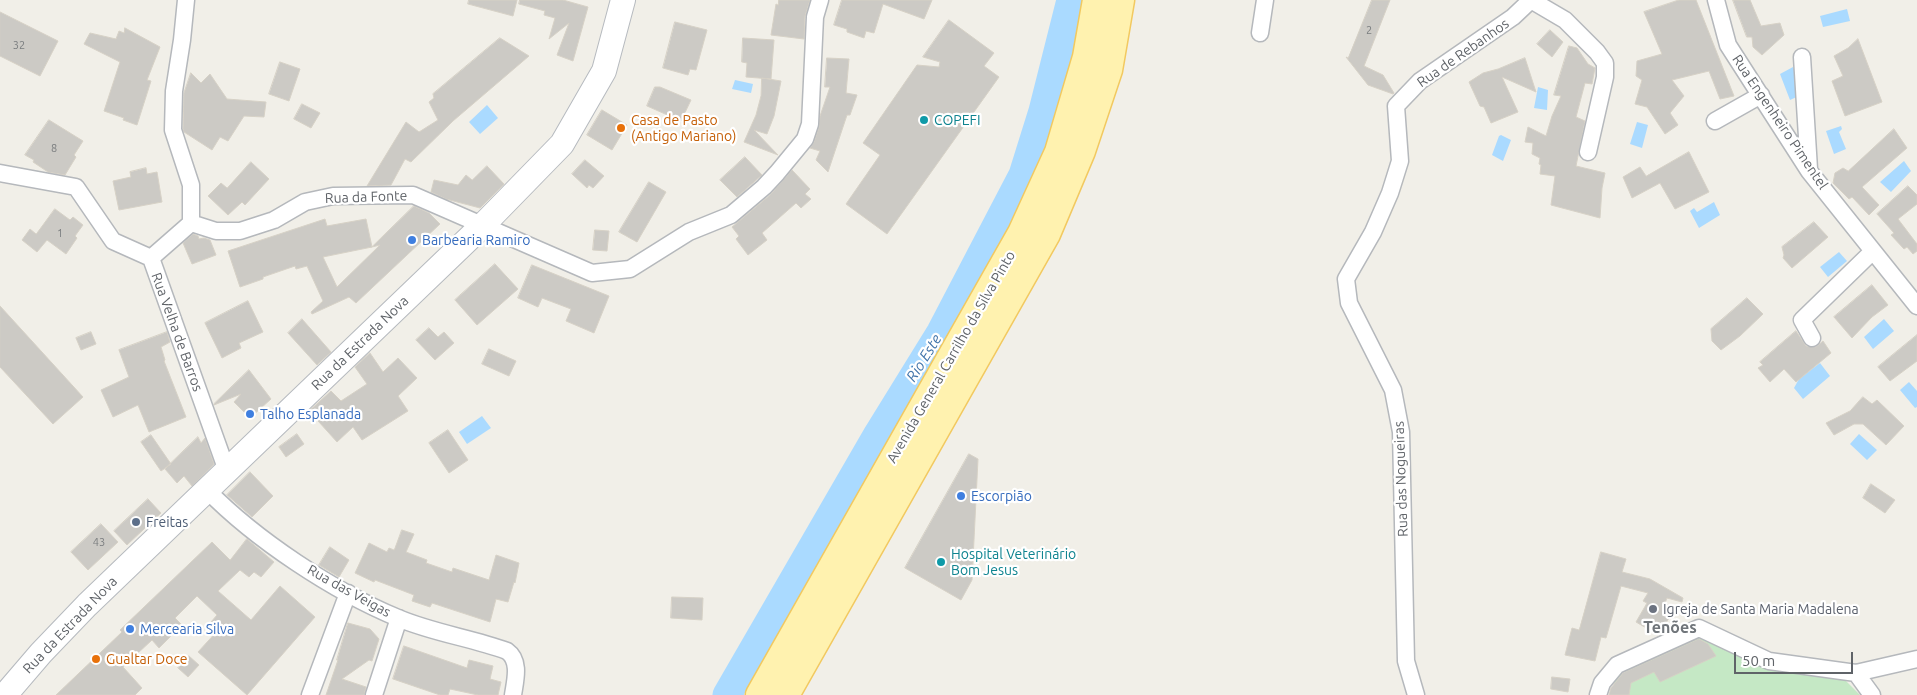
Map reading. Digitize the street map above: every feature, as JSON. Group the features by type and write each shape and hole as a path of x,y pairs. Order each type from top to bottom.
{"main road":[{"name":"Rua da Estrada Nova","path":"5,695 41,653 88,605 483,225 562,144 604,71 623,0"},
{"name":"Avenida General Carrilho da Silva Pinto","path":"759,695 1021,233 1058,152 1086,57 1096,0"},
{"name":"Avenida General Carrilho da Silva Pinto","path":"786,695 1048,234 1082,150 1109,70 1121,0"}],"street":[{"path":"186,0 174,91 173,130 190,185 191,223"},
{"name":"Rua da Fonte","path":"191,223 216,231 240,231 274,220 306,202 333,196 413,195 592,273 630,269 689,232 731,215 764,187 805,139 810,124 815,17 820,0"},
{"path":"1260,33 1265,0"},
{"path":"1531,0 1565,20 1598,52 1606,63 1605,77 1588,152"},
{"name":"Rua de Rebanhos","path":"1396,106 1420,81 1514,18 1531,0"},
{"name":"Rua Engenheiro Pimentel","path":"1716,0 1728,45 1809,171 1917,306"},
{"path":"1802,57 1809,171"},
{"path":"1715,121 1760,95"},
{"name":"Rua das Nogueiras","path":"1396,106 1400,161 1390,193 1374,232 1346,278 1348,303 1393,390 1401,432 1406,661 1416,695"},
{"path":"0,174 76,188 113,241 151,258"},
{"name":"Rua Velha de Barros","path":"191,223 151,258 227,471"},
{"path":"1812,338 1802,320 1873,251"},
{"name":"Rua das Veigas","path":"207,490 243,523 278,549 314,574 348,593 399,618 500,648 512,654 516,663 513,695"},
{"path":"310,695 348,593"},
{"path":"374,695 399,618"},
{"path":"1598,695 1602,683 1618,666 1699,628 1770,660 1856,673 1917,658"},
{"path":"1856,673 1872,695"}],"green space":[{"path":"1701,631 1842,677 1860,695 1611,695 1616,677"}],"water":[{"path":"1847,9 1850,21 1823,27 1820,16"},
{"path":"1793,67 1801,84 1801,95 1790,100 1780,74"},
{"path":"735,80 753,84 751,93 732,89"},
{"path":"1538,87 1548,90 1547,110 1534,108"},
{"path":"487,105 498,118 480,134 469,122"},
{"path":"1637,122 1648,125 1642,148 1630,144"},
{"path":"1841,126 1842,129 1839,132 1846,149 1834,154 1826,131"},
{"path":"1501,135 1511,140 1503,161 1492,155"},
{"path":"1904,161 1911,171 1891,192 1880,182"},
{"path":"1714,202 1720,215 1699,228 1690,211 1694,208 1697,212"},
{"path":"1839,252 1847,261 1828,277 1820,267"},
{"path":"1884,319 1894,331 1873,349 1864,337"},
{"path":"1820,363 1830,376 1803,399 1794,388 1799,379"},
{"path":"1909,382 1917,391 1917,407 1915,408 1900,390"},
{"path":"482,416 491,428 467,444 459,432"},
{"path":"1859,434 1877,450 1867,460 1850,444"}],"building":[{"path":"469,0 517,0 513,16 468,4"},
{"path":"520,0 563,0 588,7 573,61 557,55 569,23 549,39 555,18 544,15 545,11 519,4"},
{"path":"779,0 810,0 805,16 804,39 771,35 776,4 778,5"},
{"path":"842,0 932,0 924,19 883,4 874,33 866,31 864,38 834,25"},
{"path":"1372,0 1390,0 1364,66 1383,75 1393,94 1368,85 1346,57 1348,58"},
{"path":"1679,0 1696,0 1734,96 1720,99 1709,71 1672,80 1684,96 1670,113 1678,125 1665,134 1647,107 1635,104 1642,80 1636,76 1637,61 1662,54 1644,12"},
{"path":"1733,0 1750,0 1761,26 1780,23 1784,35 1762,55 1753,47 1752,37 1747,37"},
{"path":"0,12 58,41 40,76 0,56"},
{"name":"COPEFI","path":"949,20 994,53 984,66 999,77 887,234 846,204 880,155 863,143 917,65 939,67 940,62 923,57"},
{"path":"675,22 707,30 696,70 690,69 688,75 663,68"},
{"path":"125,28 160,47 147,80 151,81 137,125 104,111 120,62 84,44 90,33 116,39 119,31 124,33"},
{"path":"1550,30 1563,42 1552,57 1537,44"},
{"path":"500,38 529,56 453,121 411,162 405,159 391,185 367,186 406,122 419,132 438,120 429,102 434,98 433,94"},
{"path":"743,38 774,40 771,79 746,77 747,63 742,62"},
{"path":"1858,39 1882,102 1845,116 1832,81 1843,76 1834,56 1848,48"},
{"path":"1569,46 1577,48 1588,64 1595,68 1592,84 1585,83 1576,117 1585,121 1576,166 1605,173 1600,218 1551,205 1555,176 1540,174 1540,158 1532,154 1533,143 1525,142 1528,127 1546,136 1561,96 1554,95"},
{"path":"827,58 849,59 846,93 857,95 850,115 847,115 828,172 816,160 820,151 810,148 819,127 820,116 830,87 825,87"},
{"path":"1525,58 1536,92 1502,77 1518,112 1491,123 1484,107 1480,106 1469,82 1483,73"},
{"path":"280,62 300,69 289,101 269,94"},
{"path":"191,73 201,83 210,74 227,99 266,102 264,117 244,116 228,141 220,137 212,150 184,132 183,129 184,93"},
{"path":"762,78 781,81 774,116 767,134 754,130 778,155 744,142 756,115 761,96"},
{"path":"655,87 660,87 691,100 681,121 647,106"},
{"path":"302,104 320,113 311,128 294,119"},
{"path":"602,110 627,125 612,150 587,135"},
{"path":"49,120 83,141 65,175 48,172 25,155"},
{"path":"1894,129 1907,148 1862,187 1879,205 1869,215 1852,197 1849,199 1833,183 1835,173 1843,168 1848,171"},
{"path":"1689,152 1709,192 1675,209 1660,183 1632,198 1623,177 1640,167 1646,176"},
{"path":"745,157 762,175 737,197 720,180"},
{"path":"585,160 604,176 593,188 589,185 587,188 572,174"},
{"path":"251,162 269,179 245,205 242,202 228,215 208,196 221,183 227,188"},
{"path":"487,166 504,184 480,208 446,199 431,192 434,180 458,185 466,175 472,180"},
{"path":"146,168 147,174 157,172 162,202 119,210 113,181 131,177 130,172"},
{"path":"792,170 810,189 805,194 811,199 801,208 796,203 762,233 767,240 748,255 736,239 739,236 732,227 770,195"},
{"path":"649,182 666,192 637,242 619,232"},
{"path":"1908,186 1917,195 1917,204 1898,219 1917,244 1917,251 1913,254 1907,247 1904,249 1891,235 1894,233 1877,214"},
{"path":"414,206 429,213 440,224 356,303 349,297 312,314 311,312 323,301 307,266 296,269 295,266 240,287 228,251 325,219 327,226 366,219 372,247","holes":["380,245 337,287 323,257"]},
{"path":"55,209 70,220 73,217 83,225 66,254 47,240 37,252 22,240 30,229 36,234"},
{"path":"1814,222 1828,237 1792,268 1783,258 1782,247"},
{"path":"595,230 609,231 607,251 593,250"},
{"path":"193,234 198,236 199,239 210,240 216,255 192,264 183,243"},
{"path":"495,264 518,289 477,325 455,300"},
{"path":"532,265 609,296 594,333 566,321 571,309 542,298 538,307 518,298"},
{"path":"1872,285 1888,305 1872,317 1852,338 1834,317"},
{"path":"1747,298 1763,314 1740,336 1721,350 1712,341 1711,329"},
{"path":"248,301 263,332 239,343 241,348 222,358 205,323"},
{"path":"0,306 83,397 53,424 0,367"},
{"path":"302,319 331,352 317,365 288,333"},
{"path":"429,328 438,337 444,332 454,343 435,360 416,340"},
{"path":"1796,331 1806,346 1816,347 1823,341 1831,353 1796,382 1784,369 1770,382 1758,368 1763,365 1760,362"},
{"path":"91,332 96,344 81,350 76,338"},
{"path":"167,332 170,342 161,347 164,361 186,417 149,432 138,405 113,417 101,390 129,377 119,350"},
{"path":"1917,335 1917,361 1890,381 1878,367"},
{"path":"489,349 516,361 509,376 482,364"},
{"path":"370,353 383,372 398,358 417,378 398,396 408,411 362,440 353,427 337,442 309,411 331,391 341,401 367,384 355,367"},
{"path":"249,370 271,399 250,418 234,402 241,394 214,405 214,404"},
{"path":"1863,397 1872,404 1877,400 1904,426 1886,445 1863,424 1854,424 1834,435 1826,423 1850,411"},
{"path":"448,430 468,460 449,473 429,443"},
{"path":"297,434 304,444 286,457 279,447"},
{"path":"151,435 171,464 161,471 141,442"},
{"path":"198,437 201,443 205,438 214,464 192,486 184,476 177,483 165,469"},
{"path":"969,454 978,459 972,580 961,600 905,568"},
{"path":"250,472 273,496 252,517 227,495"},
{"path":"1871,484 1895,500 1885,513 1863,498"},
{"path":"148,499 161,513 127,545 114,531"},
{"path":"101,524 118,542 88,570 71,552"},
{"path":"402,530 414,534 406,552 427,560 426,563 452,572 453,568 489,580 496,555 519,563 515,583 508,602 496,599 490,622 432,603 430,607 412,601 414,595 375,580 374,582 355,573 369,543 387,552 389,548 394,550"},
{"path":"247,539 274,562 261,577 254,572 249,577 240,570 218,591 251,620 280,586 315,617 247,695 198,652 219,629 211,622 217,615 197,596 175,618 181,624 159,648 152,640 123,667 142,688 135,695 56,695 122,632 120,630 212,542 230,560"},
{"path":"330,547 349,560 339,577 319,565"},
{"path":"1601,552 1626,559 1622,572 1650,579 1683,598 1682,602 1667,598 1665,603 1675,609 1658,635 1636,622 1647,603 1643,601 1648,593 1621,586 1606,638 1601,637 1595,661 1565,655 1572,628 1579,630"},
{"path":"672,597 703,598 702,620 671,618"},
{"path":"348,623 370,629 379,639 372,661 369,660 342,679 366,687 364,695 326,695 338,660"},
{"path":"1699,639 1708,644 1716,656 1660,682 1654,672 1631,683 1629,695 1609,695 1611,688 1623,673"},
{"path":"404,646 467,668 469,660 493,666 490,679 501,682 498,695 478,695 450,689 448,695 440,695 393,679"},
{"path":"189,656 199,665 188,677 178,668"},
{"path":"1552,677 1570,679 1568,692 1551,689"}],"waterway":[{"name":"Rio Este","path":"727,695 878,434 941,332 1023,175 1043,111 1071,0"}],"place":[{"name":"COPEFI","path":"924,120"},
{"name":"Casa de Pasto (Antigo Mariano)","path":"621,128"},
{"name":"Barbearia Ramiro","path":"412,240"},
{"name":"Talho Esplanada","path":"250,414"},
{"name":"Escorpião","path":"961,496"},
{"name":"Freitas","path":"136,522"},
{"name":"Hospital Veterinário Bom Jesus","path":"941,562"},
{"name":"Igreja de Santa Maria Madalena","path":"1653,609"},
{"name":"Mercearia Silva","path":"130,629"},
{"name":"Gualtar Doce","path":"96,659"}],"district":[{"name":"Tenões","path":"1670,628"}]}
